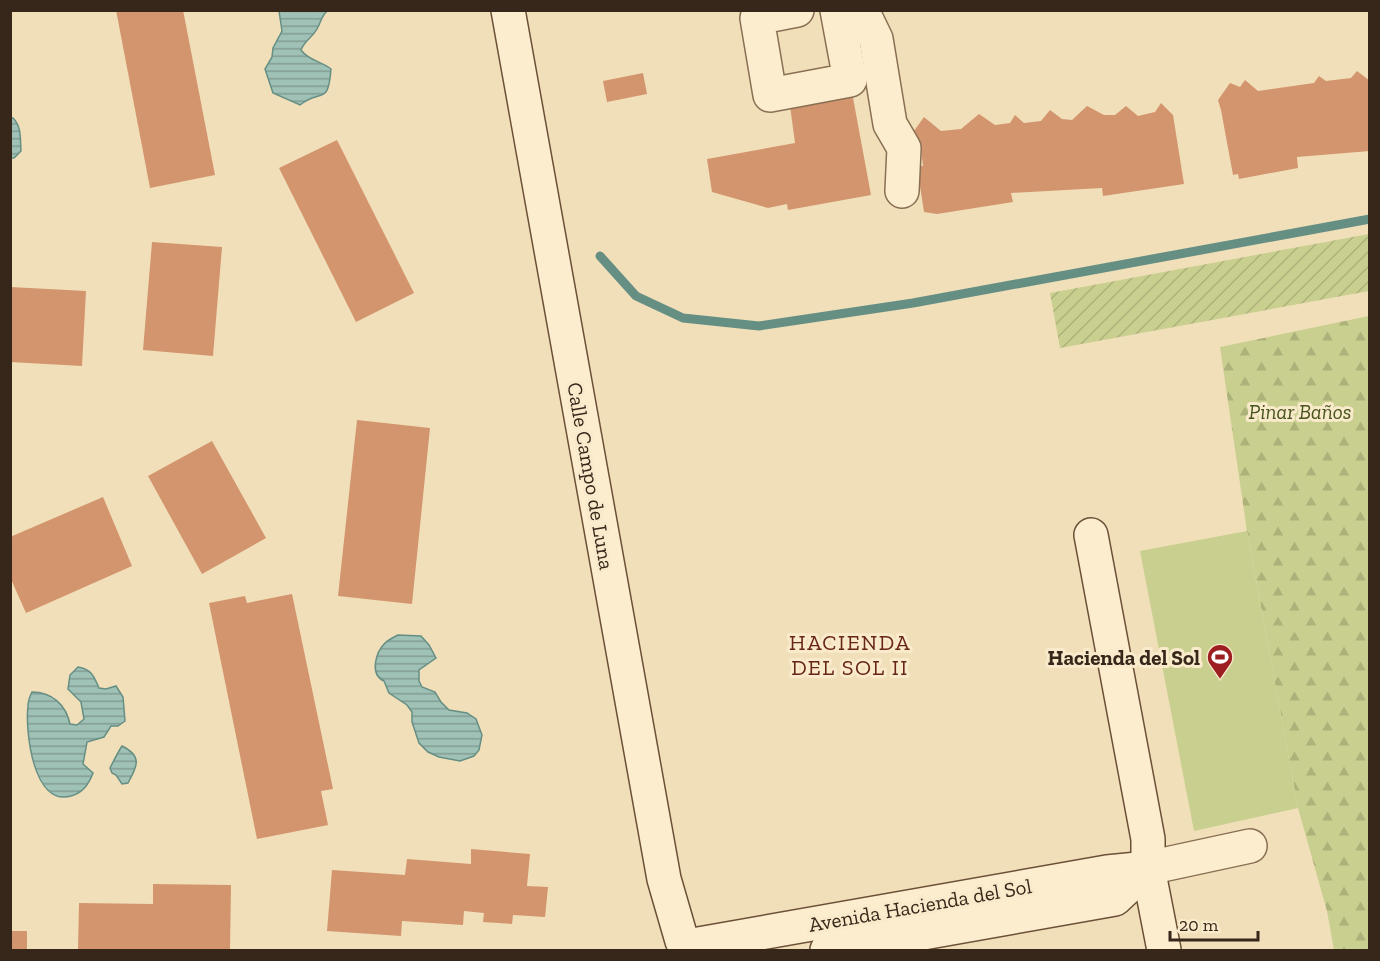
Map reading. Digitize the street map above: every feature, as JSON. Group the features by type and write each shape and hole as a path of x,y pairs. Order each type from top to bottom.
{"street":[{"name":"Calle Campo de Luna","path":"508,10 664,879 683,947"},
{"path":"797,10 757,18 770,95 850,81 837,10"},
{"path":"844,47 869,25 890,124 904,148 902,191"},
{"path":"1091,535 1148,839 1148,868 1164,951"},
{"name":"Avenida Hacienda del Sol","path":"683,947 1107,872 1148,868 1250,846"},
{"name":"Avenida Hacienda del Sol","path":"827,951 1115,899 1148,868"}],"green space":[{"path":"1369,234 1369,291 1060,348 1050,293"},
{"name":"Pinar Baños","path":"1369,316 1369,950 1334,950 1327,911 1298,808 1247,531 1220,347"},
{"name":"Hacienda del Sol","path":"1247,531 1298,808 1194,831 1140,551"}],"water":[{"path":"279,11 327,11 301,50 331,69 328,88 322,95 300,105 273,93 265,69 282,31"},
{"path":"10,118 13,118 18,125 20,133 21,151 14,158 11,158"},
{"path":"398,635 421,636 436,658 419,670 419,681 422,687 435,692 449,710 467,713 476,719 482,735 479,750 474,756 460,761 439,757 428,752 419,743 412,722 412,712 407,705 389,693 375,668 382,647"},
{"path":"78,667 92,674 99,688 106,689 116,686 123,697 125,721 118,726 111,726 104,737 87,742 83,764 93,773 85,788 75,795 58,796 48,790 40,779 34,764 28,732 28,702 32,692 46,694 57,701 65,711 70,724 77,725 84,719 81,702 68,689 70,675"},
{"path":"122,746 136,758 136,767 128,783 122,784 110,768"}],"building":[{"path":"116,10 183,10 215,175 150,188"},
{"path":"1357,71 1370,81 1370,151 1297,157 1298,168 1239,179 1238,174 1233,175 1218,100 1230,83 1240,87 1245,80 1258,91 1314,83 1319,76 1326,81 1351,78"},
{"path":"643,73 647,94 607,102 603,81"},
{"path":"851,87 871,195 788,210 787,204 768,208 712,192 707,159 795,143 789,98"},
{"path":"1161,103 1173,115 1184,184 1103,196 1102,188 1011,193 1013,202 937,214 924,212 917,166 923,166 921,149 911,135 924,117 941,131 961,129 979,114 995,125 1010,123 1015,115 1024,123 1041,121 1050,110 1062,119 1072,120 1087,106 1104,115 1115,115 1126,106 1138,116 1155,112"},
{"path":"337,140 414,293 356,322 279,168"},
{"path":"152,242 222,247 213,356 143,350"},
{"path":"10,287 86,291 82,366 10,362"},
{"path":"357,420 430,428 412,604 338,596"},
{"path":"212,441 266,538 202,574 148,476"},
{"path":"103,497 132,566 26,613 10,577 10,537"},
{"path":"292,594 333,789 321,791 328,825 257,839 209,603 245,596 247,603"},
{"path":"471,849 530,854 527,886 548,887 545,917 513,915 512,924 483,922 484,913 464,911 463,925 402,921 401,936 327,931 332,870 405,875 407,859 471,864"},
{"path":"153,884 231,885 230,950 78,950 79,903 153,904"},
{"path":"10,931 27,931 27,950 10,950"}],"waterway":[{"path":"600,256 636,296 683,318 759,326 913,303 1370,219"}],"place":[{"name":"Hacienda del Sol","path":"1220,680"}],"district":[{"name":"HACIENDA DEL SOL II","path":"850,654"}]}
